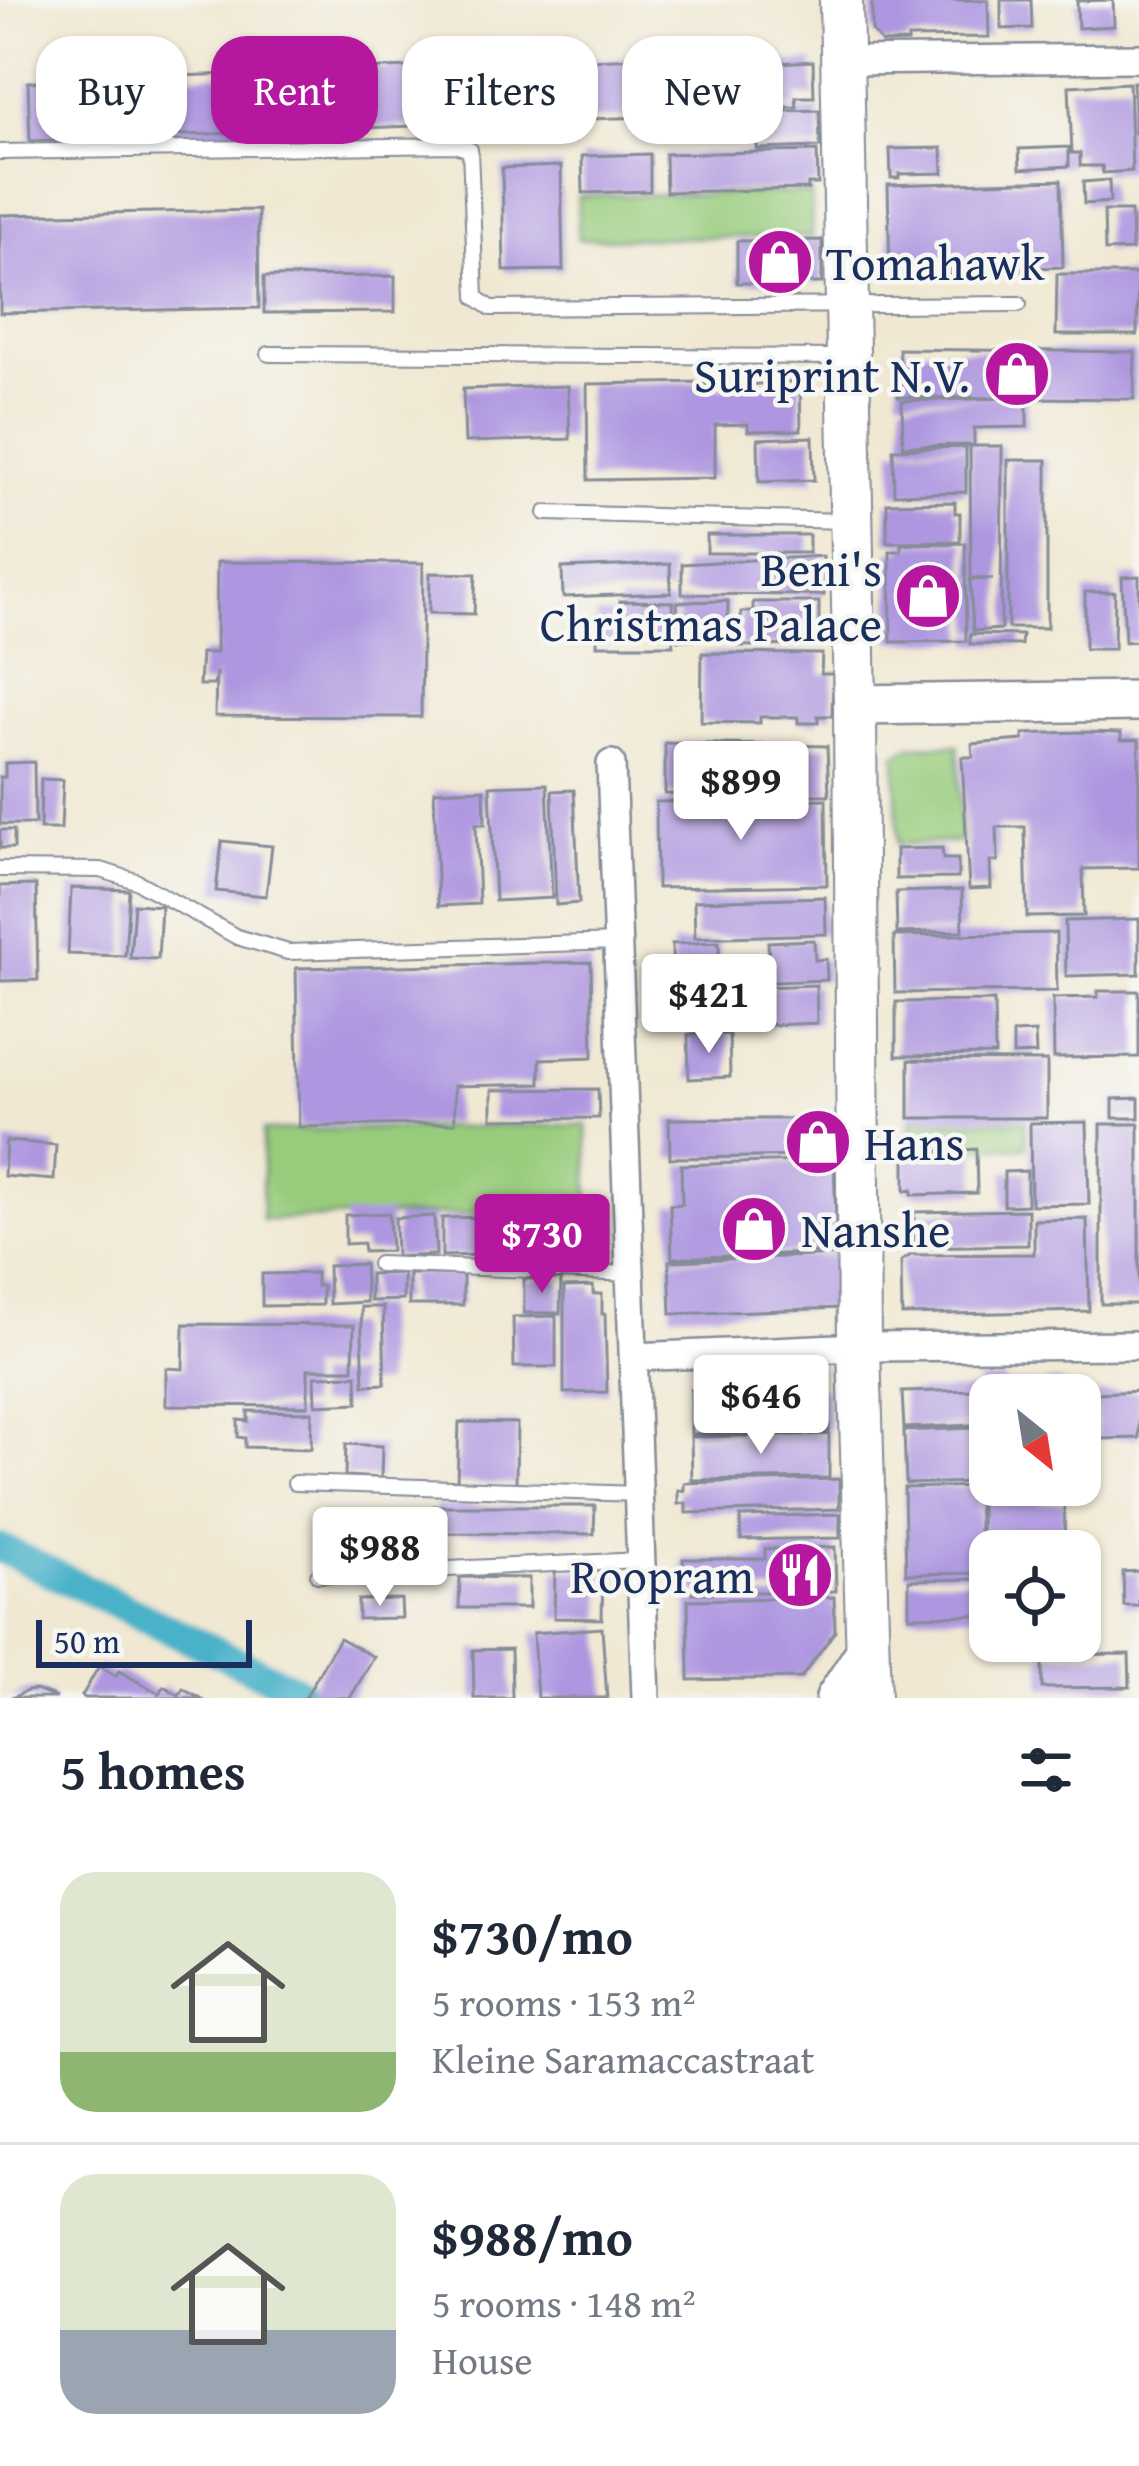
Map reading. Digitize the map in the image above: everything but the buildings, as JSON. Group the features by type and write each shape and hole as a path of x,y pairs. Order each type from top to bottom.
{"main road":[{"path":"841,0 855,705 859,1347 869,1698"},
{"path":"855,705 1139,701"},
{"path":"836,1698 867,1650"}],"street":[{"path":"842,62 1139,58"},
{"path":"610,764 646,1698"},
{"path":"635,1357 859,1347 1139,1345"}],"lane":[{"path":"0,152 455,145 470,150 476,297 491,308 1019,304"},
{"path":"269,354 848,358"},
{"path":"546,513 851,520"},
{"path":"0,869 101,870 136,880 236,937 288,952 619,942"},
{"path":"379,1264 632,1274"},
{"path":"296,1484 640,1494"},
{"path":"318,1575 641,1560"}],"green space":[{"path":"811,193 812,236 578,239 578,196"},
{"path":"958,745 961,842 898,844 896,755 910,746"},
{"path":"911,1121 1025,1121 1026,1147 911,1148"},
{"path":"587,1125 589,1210 262,1220 263,1131"}],"waterway":[{"path":"0,1548 299,1691"}],"place":[{"name":"Tomahawk","path":"780,262"},
{"name":"Suriprint N.V.","path":"1017,374"},
{"name":"Beni's Christmas Palace","path":"928,596"},
{"name":"Hans","path":"818,1142"},
{"name":"Nanshe","path":"754,1229"},
{"name":"Roopram","path":"800,1575"}]}
